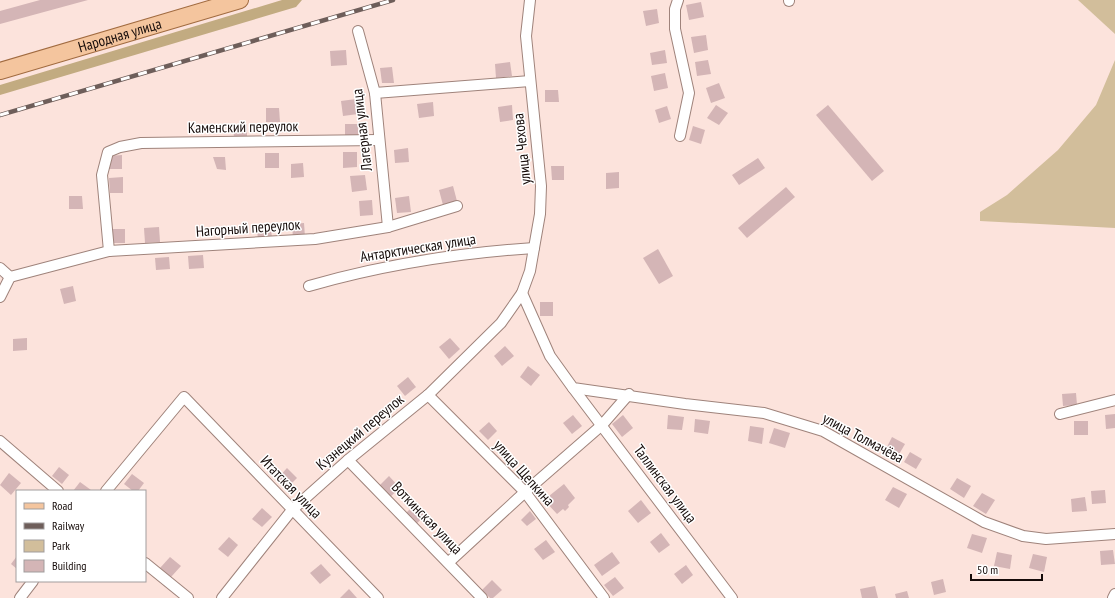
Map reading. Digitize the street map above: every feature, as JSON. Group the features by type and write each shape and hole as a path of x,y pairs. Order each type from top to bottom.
{"main road":[{"name":"Народная улица","path":"0,71 240,0"}],"street":[{"name":"улица Чехова","path":"522,293 530,271 540,214 541,186 526,36 530,0"},
{"path":"678,0 675,9 675,29 689,93 680,136"},
{"name":"Лагерная улица","path":"358,31 375,93 388,227"},
{"path":"375,93 530,81"},
{"name":"Каменский переулок","path":"109,251 102,175 108,152 120,147 141,143 379,140"},
{"name":"Нагорный переулок","path":"109,251 315,239 388,227 457,206"},
{"name":"Антарктическая улица","path":"309,286 351,274 449,257 534,248"},
{"path":"0,297 10,277 109,251"},
{"path":"0,268 10,277"},
{"path":"522,293 550,356 573,388"},
{"name":"Кузнецкий переулок","path":"222,598 292,510 348,460 428,395 501,323 522,293"},
{"name":"улица Толмачёва","path":"573,388 630,394 685,404 764,413 822,431 984,522 1023,536 1046,539 1115,534"},
{"name":"Таллинская улица","path":"573,388 732,598"},
{"path":"449,562 525,492 602,425 630,394"},
{"name":"улица Щепкина","path":"428,395 525,492 604,598"},
{"name":"Итатская улица","path":"107,490 184,397 378,598"},
{"path":"1060,414 1115,400"},
{"path":"0,441 57,490"},
{"name":"Воткинская улица","path":"348,460 449,562 482,598"},
{"path":"146,564 188,598"},
{"path":"20,598 32,582"},
{"path":"1113,598 1115,594"}],"green space":[{"path":"1078,0 1115,0 1115,34"},
{"path":"1115,60 1115,228 980,221 980,212 1007,195 1058,150 1096,105"}],"shaded area":[{"path":"282,0 302,0 296,7 0,95 0,85"}],"building":[{"path":"40,0 88,0 0,24 0,11"},
{"path":"701,2 704,17 689,20 686,5"},
{"path":"657,9 659,23 646,26 643,11"},
{"path":"706,35 708,50 694,53 691,37"},
{"path":"346,50 347,65 331,66 330,51"},
{"path":"665,50 667,63 652,65 650,53"},
{"path":"708,60 711,74 697,76 695,62"},
{"path":"510,62 512,76 496,78 495,64"},
{"path":"392,67 394,83 382,83 380,68"},
{"path":"665,73 668,88 654,91 651,76"},
{"path":"719,83 725,98 711,103 706,88"},
{"path":"545,90 558,90 559,102 545,102"},
{"path":"356,99 358,114 343,116 341,101"},
{"path":"433,102 434,116 419,118 417,104"},
{"path":"512,105 513,120 500,122 498,107"},
{"path":"716,105 728,113 719,125 707,118"},
{"path":"828,105 884,171 872,181 816,115"},
{"path":"667,106 671,119 659,123 655,110"},
{"path":"266,108 279,108 280,122 266,122"},
{"path":"247,124 247,138 234,138 233,125"},
{"path":"345,124 358,124 358,137 345,137"},
{"path":"693,126 705,130 701,144 689,140"},
{"path":"408,148 409,162 395,163 394,150"},
{"path":"343,152 357,152 357,167 343,168"},
{"path":"265,153 279,153 279,168 265,168"},
{"path":"122,155 122,169 109,169 108,156"},
{"path":"213,157 225,157 226,170 217,169"},
{"path":"758,158 765,168 739,185 732,175"},
{"path":"303,163 304,177 291,178 291,164"},
{"path":"551,166 564,166 564,180 552,180"},
{"path":"619,172 619,188 606,189 606,173"},
{"path":"365,175 367,190 352,192 350,176"},
{"path":"123,177 123,193 110,193 109,178"},
{"path":"453,186 457,201 443,205 439,190"},
{"path":"786,187 795,197 747,238 738,228"},
{"path":"69,196 82,196 83,209 69,209"},
{"path":"409,196 411,212 397,213 395,198"},
{"path":"372,200 373,215 360,216 359,201"},
{"path":"304,223 305,237 293,238 292,224"},
{"path":"159,227 160,242 145,243 144,228"},
{"path":"271,227 272,240 258,241 257,228"},
{"path":"110,229 125,229 125,243 111,243"},
{"path":"658,249 673,276 659,284 643,258"},
{"path":"203,255 204,268 189,269 188,256"},
{"path":"169,257 170,269 156,270 155,258"},
{"path":"73,286 76,301 64,304 60,289"},
{"path":"540,302 553,302 553,316 540,316"},
{"path":"27,338 27,350 13,351 13,339"},
{"path":"450,338 460,349 449,359 439,347"},
{"path":"505,346 514,356 502,366 494,356"},
{"path":"528,366 540,375 531,386 520,377"},
{"path":"408,377 416,387 405,396 397,386"},
{"path":"1076,393 1077,405 1063,406 1062,394"},
{"path":"1115,414 1115,428 1106,429 1105,415"},
{"path":"573,415 582,426 572,434 563,423"},
{"path":"623,415 633,428 622,437 612,424"},
{"path":"668,415 684,417 682,430 667,429"},
{"path":"695,419 710,421 708,434 694,432"},
{"path":"1074,421 1088,421 1088,435 1074,435"},
{"path":"489,422 497,431 488,440 479,431"},
{"path":"750,426 764,428 762,444 748,441"},
{"path":"774,428 790,433 785,448 769,443"},
{"path":"892,437 905,444 898,456 886,449"},
{"path":"910,452 922,459 916,469 904,462"},
{"path":"59,467 69,475 62,484 52,476"},
{"path":"287,468 297,478 287,488 277,479"},
{"path":"9,473 21,483 11,495 0,485"},
{"path":"132,474 144,483 139,490 132,490 124,484"},
{"path":"389,476 400,488 389,498 378,487"},
{"path":"957,478 971,486 964,498 950,489"},
{"path":"80,482 91,490 74,490"},
{"path":"564,484 575,498 568,505 569,507 565,511 563,509 557,514 544,500"},
{"path":"893,487 907,494 899,508 885,500"},
{"path":"1105,490 1106,503 1092,504 1091,491"},
{"path":"982,493 995,500 986,514 973,506"},
{"path":"1085,497 1087,511 1072,512 1071,499"},
{"path":"641,500 651,513 638,523 628,511"},
{"path":"415,504 426,515 416,524 406,513"},
{"path":"262,508 272,517 262,527 252,519"},
{"path":"530,511 536,519 527,526 521,520"},
{"path":"661,533 670,545 659,553 650,542"},
{"path":"972,534 987,538 982,553 967,548"},
{"path":"229,537 238,545 228,557 218,549"},
{"path":"546,540 555,552 543,560 534,549"},
{"path":"1113,550 1115,564 1101,565 1100,551"},
{"path":"612,552 620,563 602,576 594,565"},
{"path":"997,552 1012,555 1010,569 994,566"},
{"path":"1033,554 1047,557 1044,572 1029,568"},
{"path":"16,557 16,568 11,564"},
{"path":"170,557 181,566 171,577 160,568"},
{"path":"321,564 331,575 320,584 310,573"},
{"path":"686,565 693,575 682,584 674,574"},
{"path":"615,577 624,588 613,596 604,585"},
{"path":"943,579 946,592 934,595 931,582"},
{"path":"492,580 502,590 493,598 490,598 482,590"},
{"path":"875,586 878,598 862,598 860,589"},
{"path":"349,589 357,598 340,598"},
{"path":"907,591 909,598 896,598 895,594"}],"railway":[{"path":"0,115 393,0"}]}
